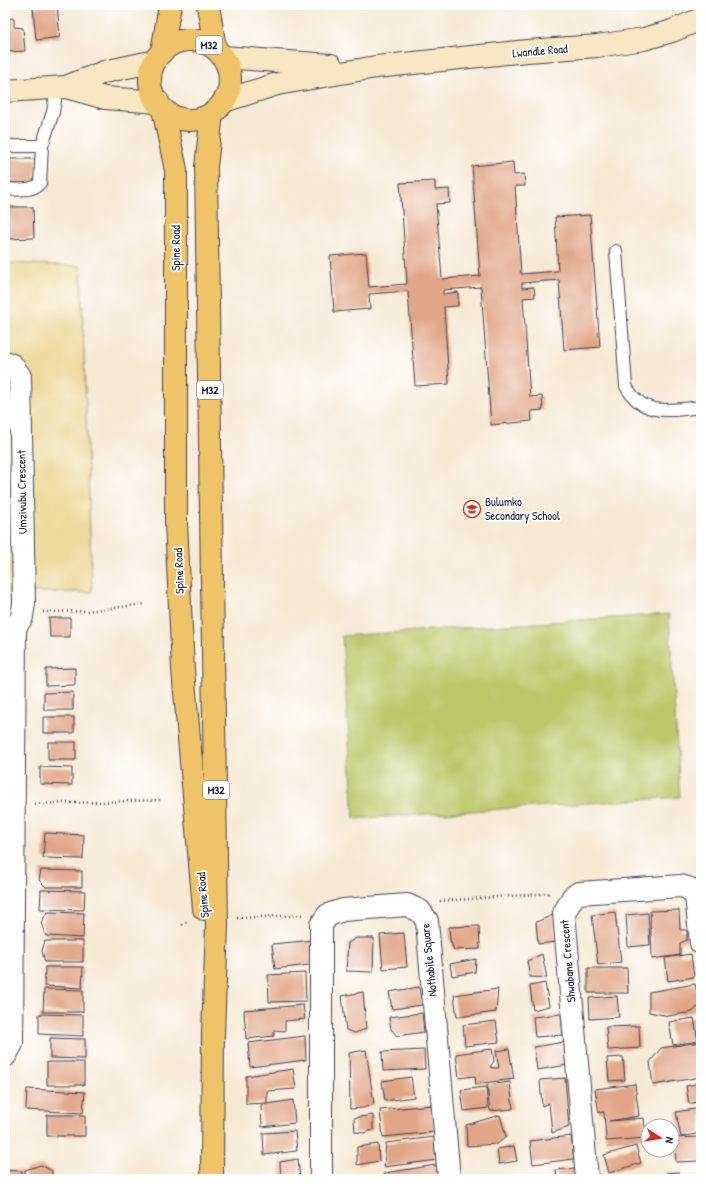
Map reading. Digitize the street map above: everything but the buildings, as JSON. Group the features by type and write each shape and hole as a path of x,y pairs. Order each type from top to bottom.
{"main road":[{"name":"Spine Road","path":"170,5 151,82 153,93 160,106 176,170 176,522 183,670 205,918 213,1034"},
{"name":"Spine Road","path":"208,5 219,52 228,67 230,79 227,94 218,107 206,168 217,926 213,1034 212,1179"},
{"name":"M32","path":"158,57 170,45 187,40 205,43 219,52"},
{"path":"160,106 171,115 188,120 197,119 218,107"}],"street":[{"name":"Lwandle Road","path":"218,107 277,84 376,67 527,51 597,46 644,39 672,31 701,19"},
{"name":"Lwandle Road","path":"219,52 291,63 376,67"},
{"path":"61,88 104,72 158,57"},
{"path":"5,91 61,88 105,98 160,106"},
{"name":"Umzivubu Crescent","path":"5,362 12,365 20,376 13,477 14,621 9,804 9,934 12,1044 5,1056"},
{"path":"573,897 579,893 681,886 688,888 696,896 701,943"},
{"name":"Shwabane Crescent","path":"573,897 564,913 587,1179"},
{"name":"Nothabile Square","path":"328,915 343,910 407,905 420,911 427,920 449,1179"},
{"path":"321,1179 321,925 328,915"}],"lane":[{"path":"5,189 34,188 40,184 42,146 61,88"},
{"path":"5,146 42,146"},
{"path":"616,251 626,386 630,394 643,405 663,411 701,407"}],"path":[{"path":"14,621 37,612 87,611 146,604"},
{"path":"9,804 163,800"},
{"path":"420,911 435,901 550,893 573,897"},
{"path":"234,918 328,915"}],"green space":[{"path":"669,614 680,797 354,819 342,636"}],"sand":[{"path":"5,263 81,266 92,592 5,592"}],"place":[{"name":"Bulumko Secondary School","path":"472,509"}]}
